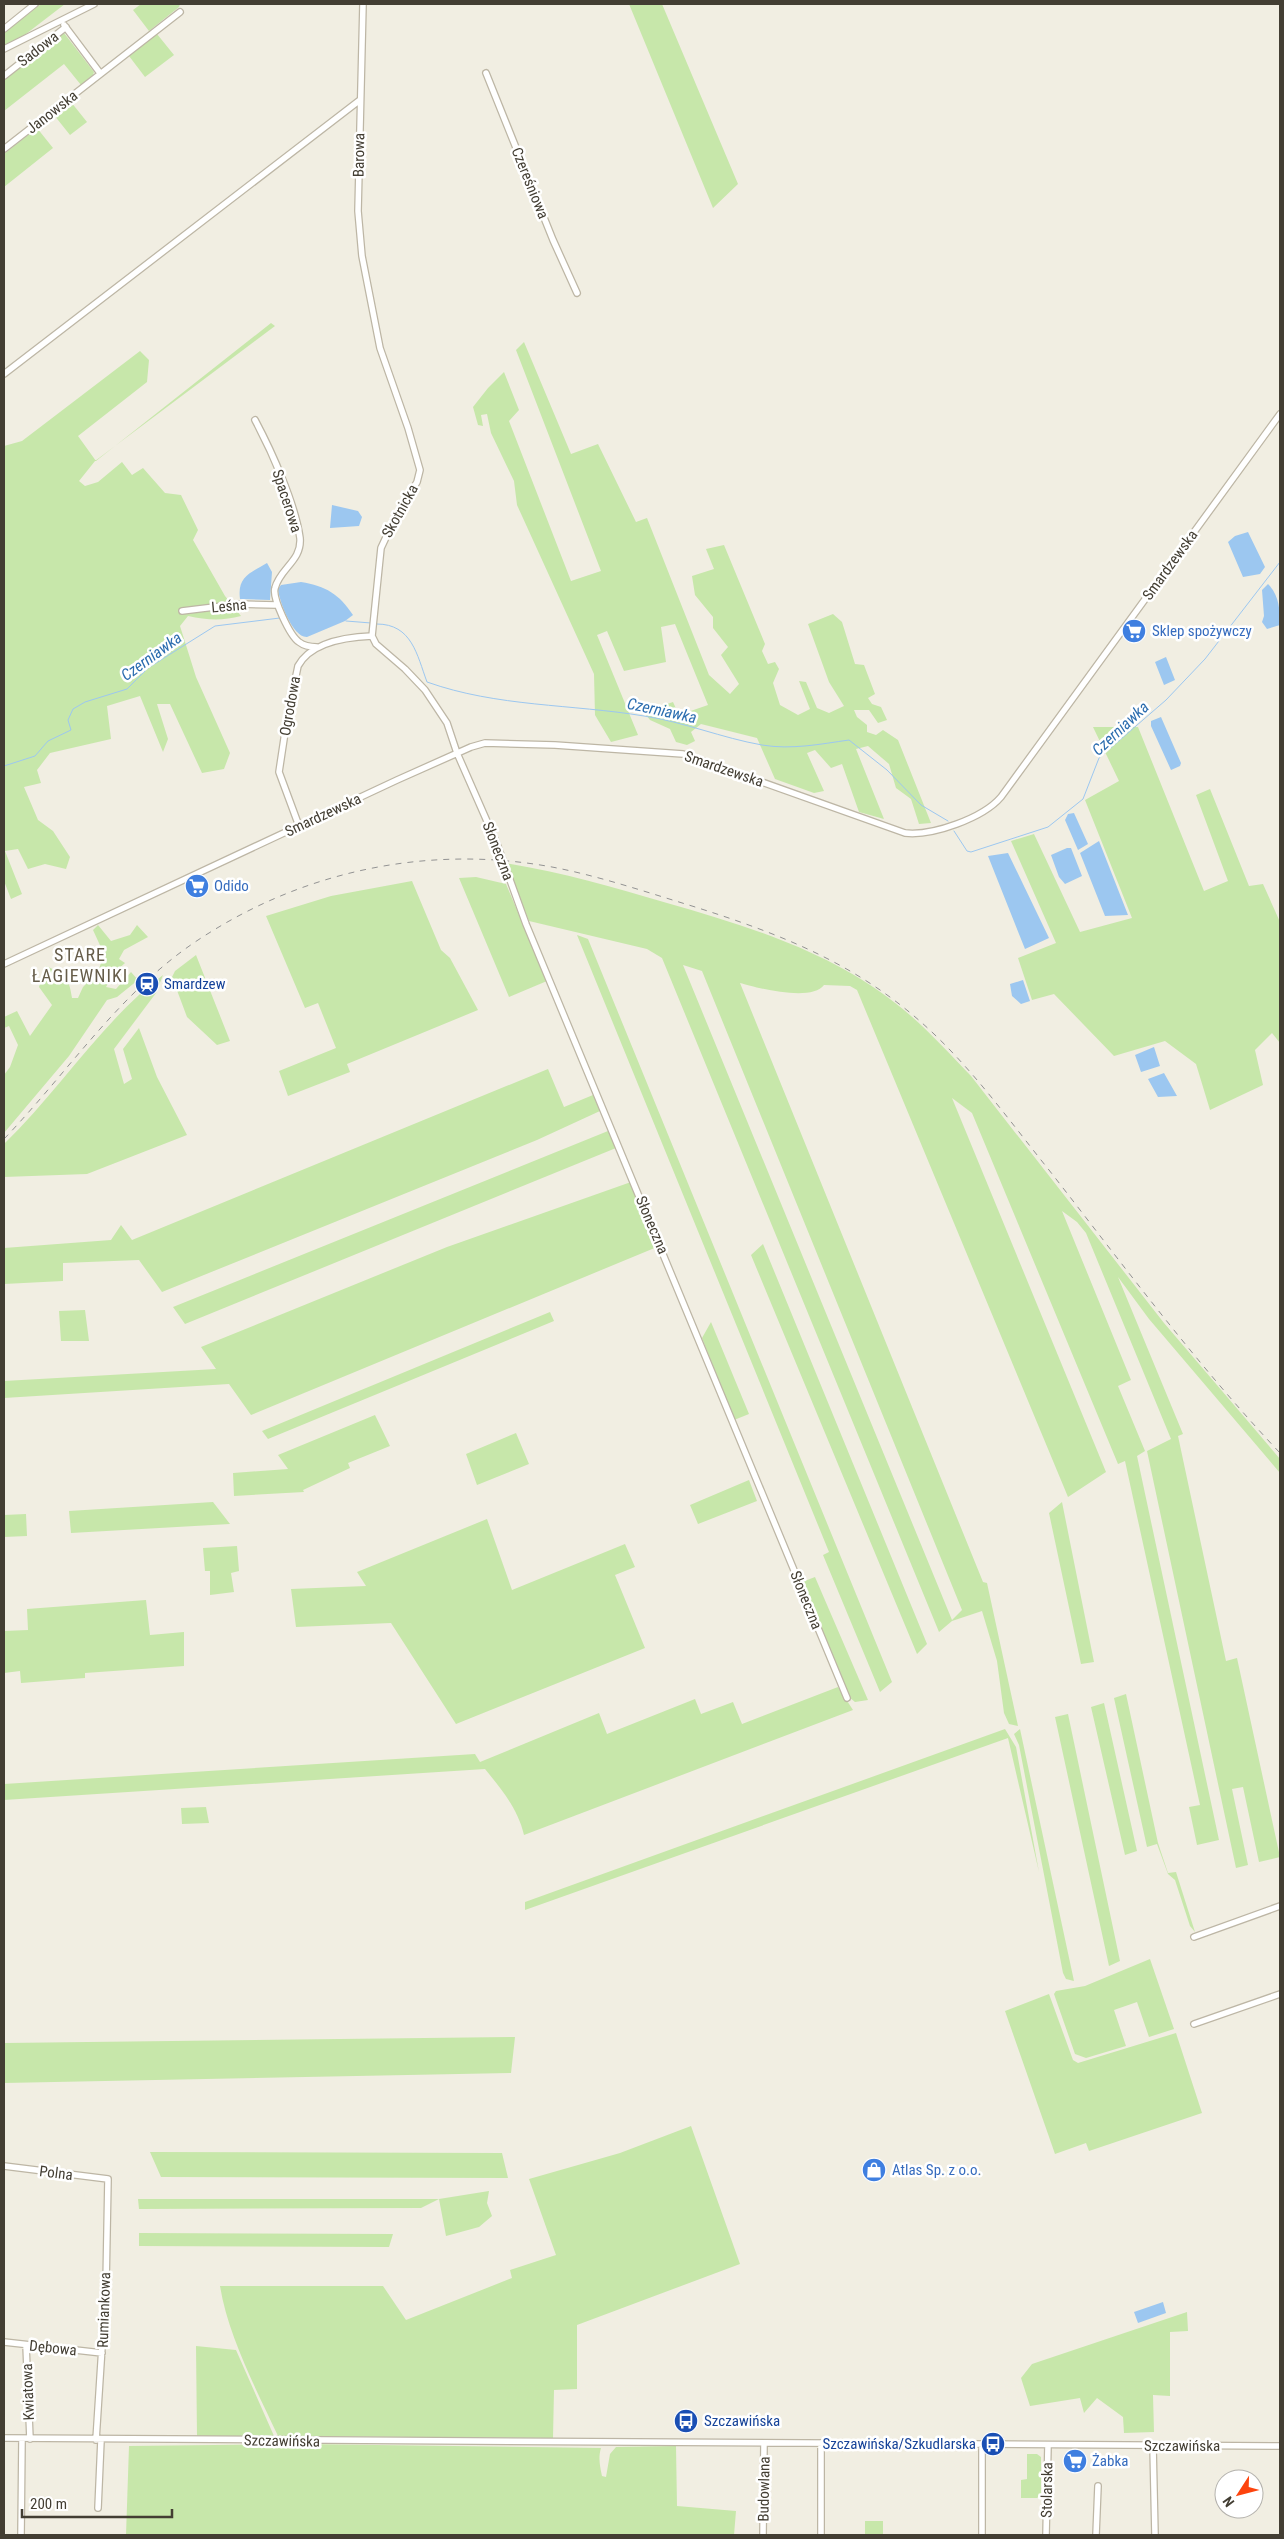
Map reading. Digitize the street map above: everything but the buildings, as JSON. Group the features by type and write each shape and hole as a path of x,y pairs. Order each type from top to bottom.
{"street":[{"path":"4,29 36,4"},
{"path":"4,49 94,4"},
{"name":"Barowa","path":"363,4 358,211 362,256 372,306"},
{"name":"Janowska","path":"4,150 180,12"},
{"name":"Sadowa","path":"4,76 66,27 61,20"},
{"path":"66,27 100,73"},
{"name":"Czereśniowa","path":"486,73 553,240 577,293"},
{"path":"4,374 360,100"},
{"name":"Skotnicka","path":"372,306 380,348 408,428 420,470 417,482 395,518 381,548 372,636"},
{"name":"Smardzewska","path":"4,964 478,744 499,742 677,753 714,763 905,833 934,832 972,817 990,808 1004,793 1280,414"},
{"name":"Spacerowa","path":"255,420 266,440 294,512 300,539 299,553 276,585 274,596 277,605"},
{"name":"Leśna","path":"182,611 239,604 277,605"},
{"path":"277,605 294,637 303,644 317,647"},
{"path":"372,636 376,644 415,679 438,709 447,723 457,753"},
{"name":"Ogrodowa","path":"300,826 279,772 298,666 317,647 355,637 372,636"},
{"name":"Słoneczna","path":"457,753 497,844 526,924 847,1698"},
{"path":"1194,1937 1280,1906"},
{"path":"1194,2024 1280,1994"},
{"name":"Polna","path":"4,2166 108,2179"},
{"name":"Rumiankowa","path":"98,2508 108,2179"},
{"name":"Dębowa","path":"4,2342 102,2353"},
{"name":"Kwiatowa","path":"26,2345 30,2439"},
{"name":"Szczawińska","path":"4,2438 1280,2446"},
{"path":"21,2535 22,2439"},
{"name":"Budowlana","path":"763,2535 764,2443"},
{"path":"821,2444 821,2535"},
{"path":"982,2444 982,2535"},
{"name":"Stolarska","path":"1046,2535 1048,2445"},
{"path":"1154,2446 1155,2535"},
{"path":"1096,2535 1098,2486"}],"green space":[{"path":"41,4 65,4 22,37 4,46 4,33"},
{"path":"141,4 180,4 179,7 149,31 133,10"},
{"path":"629,4 662,4 738,184 713,208"},
{"path":"61,33 64,33 94,72 93,75 81,85 64,64 4,111 4,78"},
{"path":"157,34 174,55 145,77 129,56"},
{"path":"71,102 87,122 70,135 54,115"},
{"path":"37,128 53,148 4,187 4,154"},
{"path":"271,323 275,326 115,446"},
{"path":"524,342 571,454 598,444 636,522 647,518 709,675 730,694 739,684 721,655 728,647 713,628 713,617 695,595 692,576 714,569 706,549 724,545 765,644 762,651 768,664 775,662 779,669 773,683 780,705 798,715 810,709 799,681 806,682 817,708 829,713 844,706 829,682 808,624 833,614 842,622 855,664 864,665 875,694 868,698 872,704 881,707 887,720 878,723 869,710 854,710 857,717 867,725 867,732 876,735 883,730 898,740 931,823 919,824 911,799 896,788 889,764 868,746 856,749 884,819 859,812 842,764 831,768 815,750 807,753 824,791 814,793 775,779 757,738 701,724 691,732 695,741 687,745 676,742 670,729 650,720 644,712 673,702 679,715 708,705 675,624 661,627 666,662 624,671 607,631 597,635 638,735 611,742 595,715 594,674 517,505 514,481 491,433 487,414 481,415 483,426 478,425 473,407 504,372 519,410 509,421 571,581 601,571 516,350"},
{"path":"140,351 149,360 147,382 78,436 96,461 79,481 85,486 98,482 122,462 132,475 143,468 165,493 181,495 198,530 193,540 225,596 241,616 214,619 188,616 180,626 196,677 230,753 224,769 202,773 170,704 157,704 168,739 163,752 140,696 107,706 111,739 50,753 37,770 41,783 24,787 38,820 53,831 70,857 66,869 45,864 28,869 18,849 5,851 22,894 11,899 4,881 4,446 22,441"},
{"path":"1093,727 1138,727 1204,891 1228,881 1196,795 1210,789 1249,886 1263,884 1280,922 1280,1043 1272,1033 1255,1050 1263,1085 1210,1110 1196,1064 1165,1041 1114,1056 1054,994 1032,1000 1018,958 1056,943 1011,841 1034,834 1080,932 1132,918 1085,800 1119,781"},
{"path":"505,863 567,875 761,932 821,957 877,990 922,1026 971,1076 1164,1323 1280,1459 1280,1473 1149,1319 1118,1277 1183,1434 1178,1436 1226,1661 1237,1658 1280,1857 1259,1862 1243,1787 1232,1789 1248,1865 1236,1868 1147,1451 1171,1439 1086,1233 1077,1222 1062,1211 1131,1380 1118,1386 1145,1451 1137,1456 1219,1840 1197,1845 1189,1807 1200,1805 1125,1461 1118,1464 972,1113 952,1098 1106,1472 1068,1497 857,990 850,986 824,985 818,990 808,993 797,993 759,988 740,983 983,1582 987,1583 1018,1726 1009,1724 1004,1713 997,1661 982,1611 952,1621 939,1632 662,958 647,949 529,921","holes":["683,965 702,971 962,1610 952,1620"]},
{"path":"476,877 506,884 547,981 509,997 459,878"},
{"path":"412,881 441,950 450,958 478,1010 347,1064 350,1072 288,1096 279,1071 336,1048 318,1003 305,1008 266,916 331,896"},
{"path":"98,925 111,941 130,935 137,925 148,937 124,950 119,959 125,963 114,973 106,987 116,989 131,972 138,980 117,997 107,1000 69,1056 4,1133 4,1075 10,1067 18,1045 9,1026 4,1028 4,1017 17,1011 30,1036 52,1005 39,987 46,966 65,978 72,998 78,998 83,987 98,972 104,954 93,930"},
{"path":"577,935 588,939 892,1682 880,1692 823,1555 829,1552"},
{"path":"196,955 230,1041 217,1045 187,1017 172,977 175,971"},
{"path":"163,975 156,993 114,1049 124,1084 132,1079 123,1049 139,1028 157,1077 187,1135 87,1174 4,1177 4,1144 44,1101 100,1035"},
{"path":"548,1069 564,1107 593,1095 600,1111 537,1140 162,1292 139,1260 63,1263 63,1281 4,1284 4,1248 111,1240 121,1225 132,1240"},
{"path":"608,1131 616,1148 185,1324 173,1307"},
{"path":"631,1182 657,1247 251,1415 229,1384 4,1398 4,1381 216,1369 201,1347 447,1247"},
{"path":"763,1244 927,1644 917,1654 751,1255"},
{"path":"85,1310 89,1341 61,1341 59,1311"},
{"path":"550,1312 554,1321 268,1439 262,1431"},
{"path":"711,1322 749,1414 734,1420 702,1338"},
{"path":"375,1415 390,1446 348,1463 350,1468 303,1490 304,1492 234,1496 233,1473 288,1469 278,1455"},
{"path":"516,1433 529,1464 477,1485 466,1454"},
{"path":"749,1480 757,1501 698,1524 690,1505"},
{"path":"213,1502 230,1524 71,1533 69,1511"},
{"path":"1062,1502 1094,1662 1081,1664 1049,1513"},
{"path":"26,1514 27,1536 4,1537 4,1515"},
{"path":"487,1519 512,1590 625,1544 635,1567 615,1575 645,1648 456,1724 391,1623 296,1627 291,1589 366,1586 357,1572"},
{"path":"237,1546 239,1571 231,1573 234,1592 210,1595 210,1571 205,1571 203,1548"},
{"path":"815,1577 868,1700 855,1702 849,1697 802,1582"},
{"path":"146,1600 150,1635 184,1632 184,1666 85,1673 85,1678 21,1683 20,1671 4,1673 4,1631 28,1630 27,1609"},
{"path":"838,1687 853,1710 524,1835 514,1808 485,1769 4,1800 4,1784 475,1754 480,1762 599,1713 607,1734 695,1699 701,1714 733,1702 742,1724"},
{"path":"1126,1694 1158,1843 1168,1873 1176,1872 1195,1932 1190,1926 1175,1880 1168,1874 1157,1844 1147,1847 1114,1698"},
{"path":"1104,1703 1137,1851 1125,1855 1091,1707"},
{"path":"1068,1714 1120,1961 1109,1966 1055,1717"},
{"path":"1005,1729 1016,1747 1039,1872 1008,1738 525,1910 525,1902"},
{"path":"1020,1729 1074,1981 1066,1979 1063,1973 1019,1745 1014,1734"},
{"path":"206,1807 209,1823 182,1824 181,1808"},
{"path":"1150,1959 1174,2029 1149,2037 1137,2002 1114,2010 1126,2046 1086,2058 1075,2054 1054,1994 1056,1991 1085,1986"},
{"path":"1049,1994 1073,2060 1078,2063 1176,2033 1202,2113 1089,2151 1086,2143 1055,2154 1005,2011"},
{"path":"515,2037 511,2073 4,2083 4,2043"},
{"path":"691,2126 740,2264 577,2325 577,2389 554,2390 553,2438 278,2436 236,2344 220,2286 383,2286 406,2320 512,2278 510,2270 556,2255 529,2179 620,2153"},
{"path":"150,2152 502,2153 508,2178 161,2177"},
{"path":"489,2191 487,2203 492,2216 479,2227 446,2236 439,2199"},
{"path":"138,2199 439,2199 421,2208 139,2209"},
{"path":"139,2233 393,2234 389,2247 139,2246"},
{"path":"1187,2312 1188,2331 1170,2332 1170,2396 1153,2395 1154,2432 1124,2433 1123,2417 1097,2398 1084,2413 1080,2398 1030,2406 1021,2378 1032,2364"},
{"path":"196,2346 236,2350 274,2436 197,2437"},
{"path":"301,2444 601,2448 599,2459 602,2476 606,2477 610,2454 616,2447 676,2446 677,2506 736,2511 734,2535 126,2535 129,2446"},
{"path":"1027,2454 1037,2454 1041,2457 1041,2495 1037,2498 1021,2498 1021,2480 1027,2479"},
{"path":"865,2521 883,2521 883,2535 865,2535"}],"water":[{"path":"332,505 358,511 362,517 359,526 330,528"},
{"path":"1248,532 1265,567 1260,574 1243,577 1228,542 1235,536"},
{"path":"267,563 272,572 270,600 240,599 241,586 246,576"},
{"path":"301,582 318,586 331,592 337,596 353,615 345,621 307,637 302,636 288,618 278,589 281,585"},
{"path":"1268,584 1275,593 1278,603 1280,625 1267,629 1262,622 1264,616 1262,590"},
{"path":"1166,657 1175,680 1164,685 1155,662"},
{"path":"1161,717 1181,763 1180,766 1171,770 1151,726 1151,721"},
{"path":"1074,813 1088,844 1078,850 1065,820 1068,814"},
{"path":"1099,841 1128,915 1105,916 1080,853"},
{"path":"1071,848 1082,876 1065,884 1059,877 1051,855"},
{"path":"1008,853 1049,938 1025,949 988,856"},
{"path":"1023,980 1030,1001 1021,1004 1012,996 1010,984"},
{"path":"1154,1047 1160,1066 1141,1072 1135,1055"},
{"path":"1164,1073 1177,1096 1158,1097 1148,1079"},
{"path":"1163,2302 1166,2313 1138,2323 1134,2312"}],"waterway":[{"name":"Czerniawka","path":"954,831 967,851 971,852 1048,827 1083,799 1099,758 1166,700 1205,659 1280,562"},
{"name":"Czerniawka","path":"4,766 35,756 48,741 71,730 68,720 73,709 85,702 127,689 148,668 215,626 280,618"},
{"path":"346,621 371,623"},
{"name":"Czerniawka","path":"377,624 389,625 406,635 416,652 427,682 453,690 507,701 644,716 762,745 806,746 849,740 887,770 921,805 948,821"}],"railway":[{"path":"4,1139 100,1029 151,977 209,933 248,911 289,893 331,878 374,868 418,861 463,859 507,861 552,867 587,875 726,917 790,941 850,971 879,989 907,1010 934,1034 980,1083 1190,1350 1249,1420 1280,1453"}],"place":[{"name":"Sklep spożywczy","path":"1134,631"},
{"name":"Odido","path":"197,886"},
{"name":"Smardzew","path":"147,984"},
{"name":"Atlas Sp. z o.o.","path":"874,2170"},
{"name":"Szczawińska","path":"686,2421"},
{"name":"Szczawińska/Szkudlarska","path":"993,2444"},
{"name":"Żabka","path":"1075,2461"}],"district":[{"name":"STARE ŁAGIEWNIKI","path":"80,965"}]}
